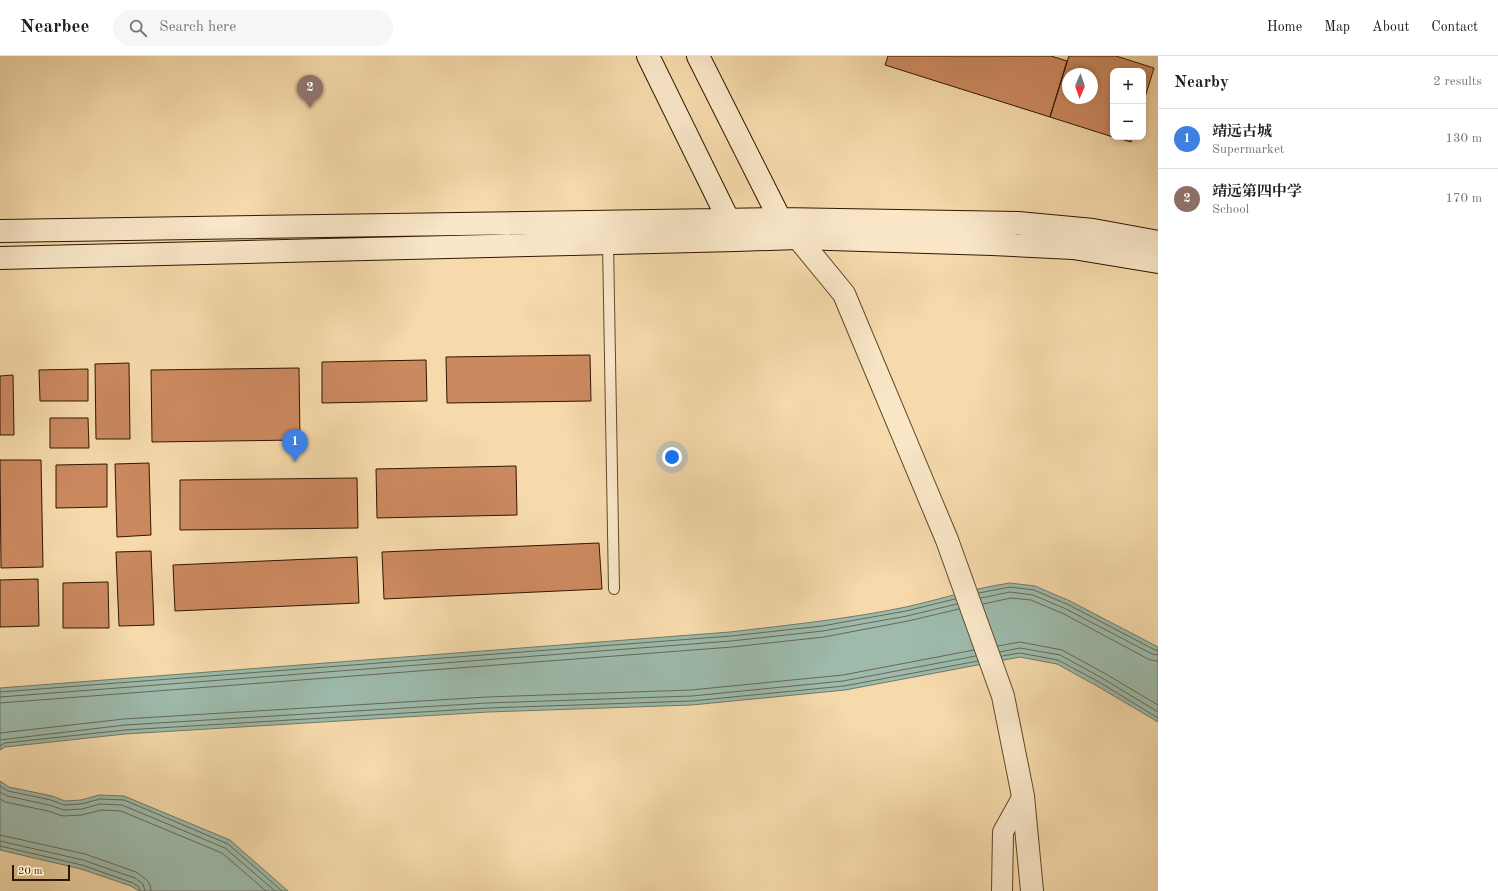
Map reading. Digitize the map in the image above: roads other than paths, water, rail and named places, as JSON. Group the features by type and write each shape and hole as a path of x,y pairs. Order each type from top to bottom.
{"main road":[{"path":"648,56 733,231"},
{"path":"698,56 780,219 798,238 844,294 947,540 1003,696 1023,796 1032,891"},
{"path":"0,258 608,243 733,231 780,219 1018,223 1093,230 1158,242"},
{"path":"0,231 733,231 798,238 984,243 1073,248 1158,262"}],"street":[{"path":"1002,891 1004,832 1023,796"}],"lane":[{"path":"608,243 614,589"}],"water":[{"path":"1010,583 1035,586 1070,601 1158,647 1158,722 1057,664 1020,657 845,690 692,705 488,712 125,734 5,747 0,750 0,688 730,632 862,615 906,607"},
{"path":"0,781 9,787 52,796 65,801 81,800 99,795 124,796 230,840 288,891 139,891 131,886 81,869 0,850"}],"place":[{"name":"靖远第四中学","path":"310,108"},
{"name":"靖远古城","path":"295,462"}]}
